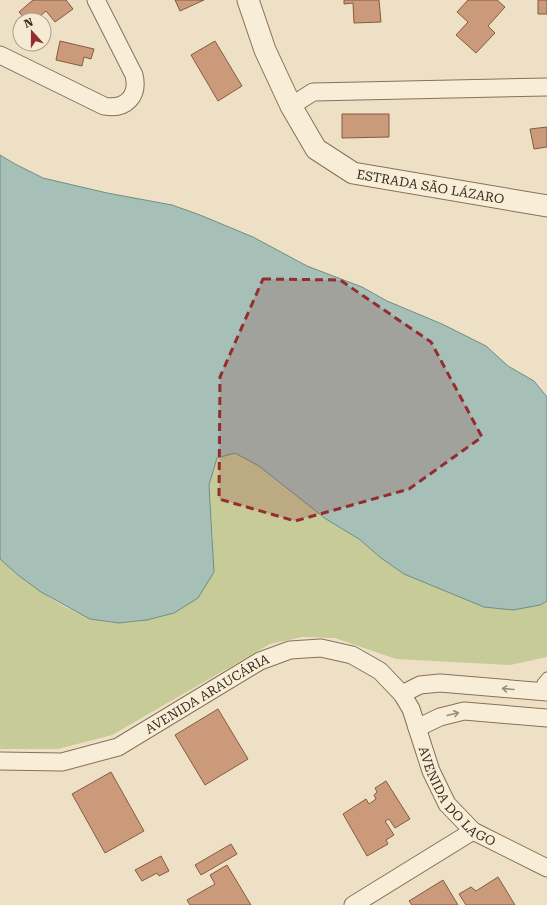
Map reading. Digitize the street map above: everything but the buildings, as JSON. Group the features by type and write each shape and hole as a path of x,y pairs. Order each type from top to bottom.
{"street":[{"path":"0,55 104,106 119,106 126,102 132,97 135,90 136,82 134,75 96,0"},
{"name":"ESTRADA SÃO LÁZARO","path":"248,0 265,50 291,106 316,149 353,173 547,206"},
{"path":"291,106 313,92 547,86"},
{"name":"AVENIDA ARAUCÁRIA","path":"2,761 62,762 118,746 260,661 290,650 321,648 352,655 380,671 402,694"},
{"path":"402,694 420,685 440,683 543,692 541,717 464,711 440,717 417,728"},
{"name":"AVENIDA DO LAGO","path":"402,694 411,709 431,771 447,804 473,831 547,868"},
{"path":"353,905 473,831"}],"lane":[{"path":"543,692 542,683 547,677"}],"highlighted area":[{"path":"263,279 340,280 431,342 482,437 409,489 295,521 219,499 220,377"}],"green space":[{"path":"235,453 259,466 326,519 359,539 381,558 404,574 484,607 540,605 547,601 547,657 510,665 396,659 335,638 302,637 270,644 112,735 58,749 0,749 0,559 25,580 55,601 87,617 103,621 126,623 147,620 174,613 213,542 209,485 217,458"}],"water":[{"path":"0,155 43,178 107,193 172,205 253,237 307,266 362,287 387,301 442,324 486,346 508,366 534,381 547,397 547,601 540,605 513,610 484,607 404,574 381,558 359,539 326,519 259,466 235,453 217,458 209,485 214,572 198,598 174,613 147,620 119,623 90,619 41,592 18,575 0,559"}]}
